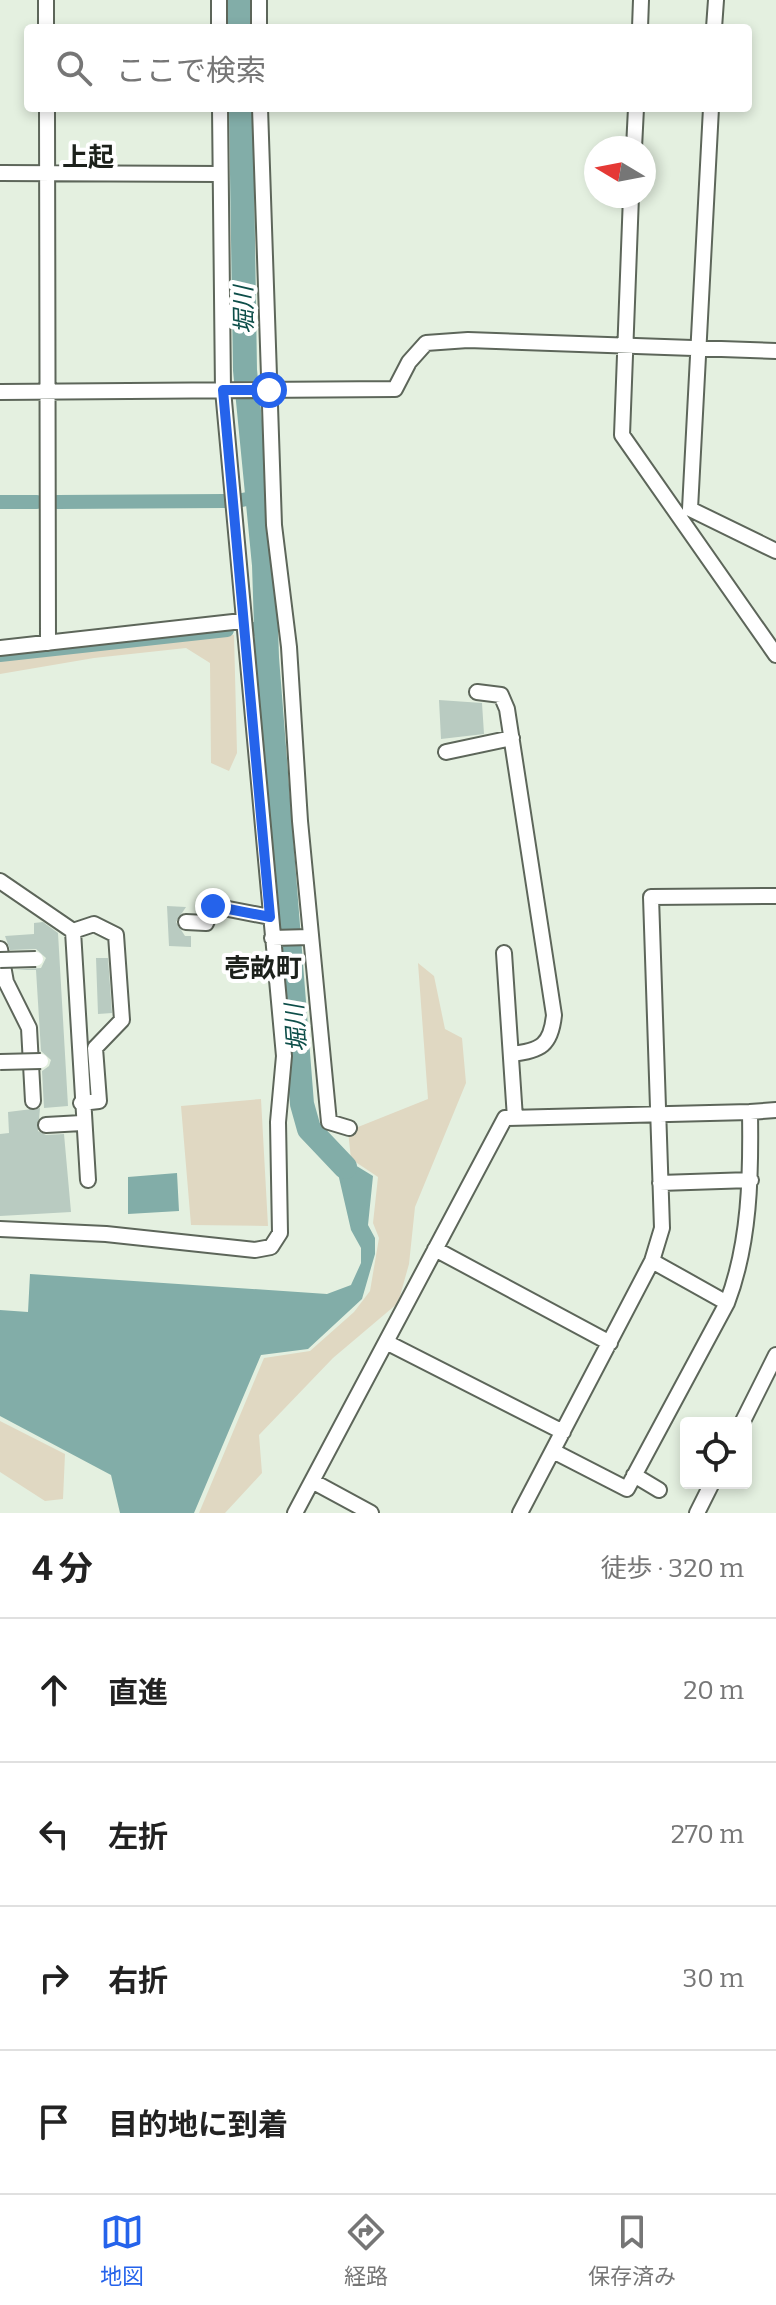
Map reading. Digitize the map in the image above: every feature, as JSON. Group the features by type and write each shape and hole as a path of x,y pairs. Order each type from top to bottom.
{"street":[{"path":"46,0 46,24"},
{"path":"219,0 219,24"},
{"path":"259,0 259,24"},
{"path":"640,24 641,0"},
{"path":"714,24 716,0"},
{"path":"47,112 48,643"},
{"path":"0,1229 106,1234 255,1250 276,1244 280,1233 278,1122 284,1056 223,390 220,112"},
{"path":"260,112 275,479 274,525 289,647 310,937 329,1122 349,1128"},
{"path":"635,136 636,112"},
{"path":"711,112 690,509 776,551"},
{"path":"0,173 220,174"},
{"path":"630,208 622,435 776,655"},
{"path":"0,392 395,389 409,362 426,343 468,340 624,348 776,351"},
{"path":"0,648 242,621"},
{"path":"477,692 501,695 512,738 554,1015 552,1033 546,1046 536,1052 511,1054"},
{"path":"446,752 512,738"},
{"path":"0,881 73,931"},
{"path":"520,1513 652,1261 662,1228 651,897 776,896"},
{"path":"186,922 206,923 213,906 270,917"},
{"path":"73,931 94,924 106,925 116,935 122,1020 95,1048 99,1101 81,1103"},
{"path":"73,931 82,1123 88,1180"},
{"path":"272,938 310,937"},
{"path":"0,949 6,982 29,1028 33,1101"},
{"path":"504,953 515,1118"},
{"path":"0,960 36,959"},
{"path":"0,1062 41,1061"},
{"path":"295,1513 505,1118 776,1110"},
{"path":"553,1451 627,1489 727,1303 737,1278 751,1180 750,1112"},
{"path":"46,1125 82,1123"},
{"path":"660,1183 751,1180"},
{"path":"435,1249 610,1343"},
{"path":"652,1261 727,1303"},
{"path":"386,1342 563,1432"},
{"path":"745,1417 776,1355"},
{"path":"634,1475 659,1490"},
{"path":"312,1481 371,1513"},
{"path":"697,1513 709,1489"}],"shaded area":[{"path":"212,633 234,635 237,753 229,771 211,763 210,663 186,648 94,658 0,674 0,656"},
{"path":"418,963 434,976 445,1029 462,1038 466,1083 415,1207 409,1264 398,1303 333,1358 259,1435 262,1473 225,1513 199,1513 264,1358 310,1351 354,1312 370,1291 379,1238 373,1223 378,1177 351,1159 348,1131 428,1099"},
{"path":"261,1099 268,1226 191,1225 181,1106"},
{"path":"0,1421 65,1454 63,1499 45,1501 0,1472"}],"water":[{"path":"355,1165 373,1176 368,1225 375,1238 375,1254 362,1299 308,1349 261,1355 194,1513 120,1513 111,1475 0,1416 0,1310 28,1312 30,1274 327,1294 351,1285 361,1263 361,1248 351,1230 337,1169"},
{"path":"177,1173 179,1211 128,1214 128,1177"}],"building":[{"path":"439,700 482,703 484,734 441,739"},
{"path":"167,906 186,907 176,922 185,936 191,936 191,947 169,946"},
{"path":"43,922 58,933 68,1106 44,1108 42,1071 51,1060 41,1051 36,970 14,970 41,968 46,958 36,949 10,950 5,936 34,934 34,923"},
{"path":"96,958 108,958 112,1013 98,1014"},
{"path":"40,1108 38,1131 46,1135 64,1134 71,1212 0,1216 0,1134 9,1133 8,1112"}],"waterway":[{"name":"堀川","path":"239,0 239,24"},
{"name":"堀川","path":"241,112 245,370 264,565 267,658 302,1104 309,1129 345,1167"},
{"path":"242,500 256,497"},
{"path":"57,502 225,501"},
{"path":"0,502 37,502"},
{"path":"249,629 265,629"},
{"path":"0,655 227,630"}],"district":[{"name":"上起","path":"88,157"},
{"name":"壱畝町","path":"263,968"}],"route":[{"path":"213,906 270,917 223,390 269,390"}]}
